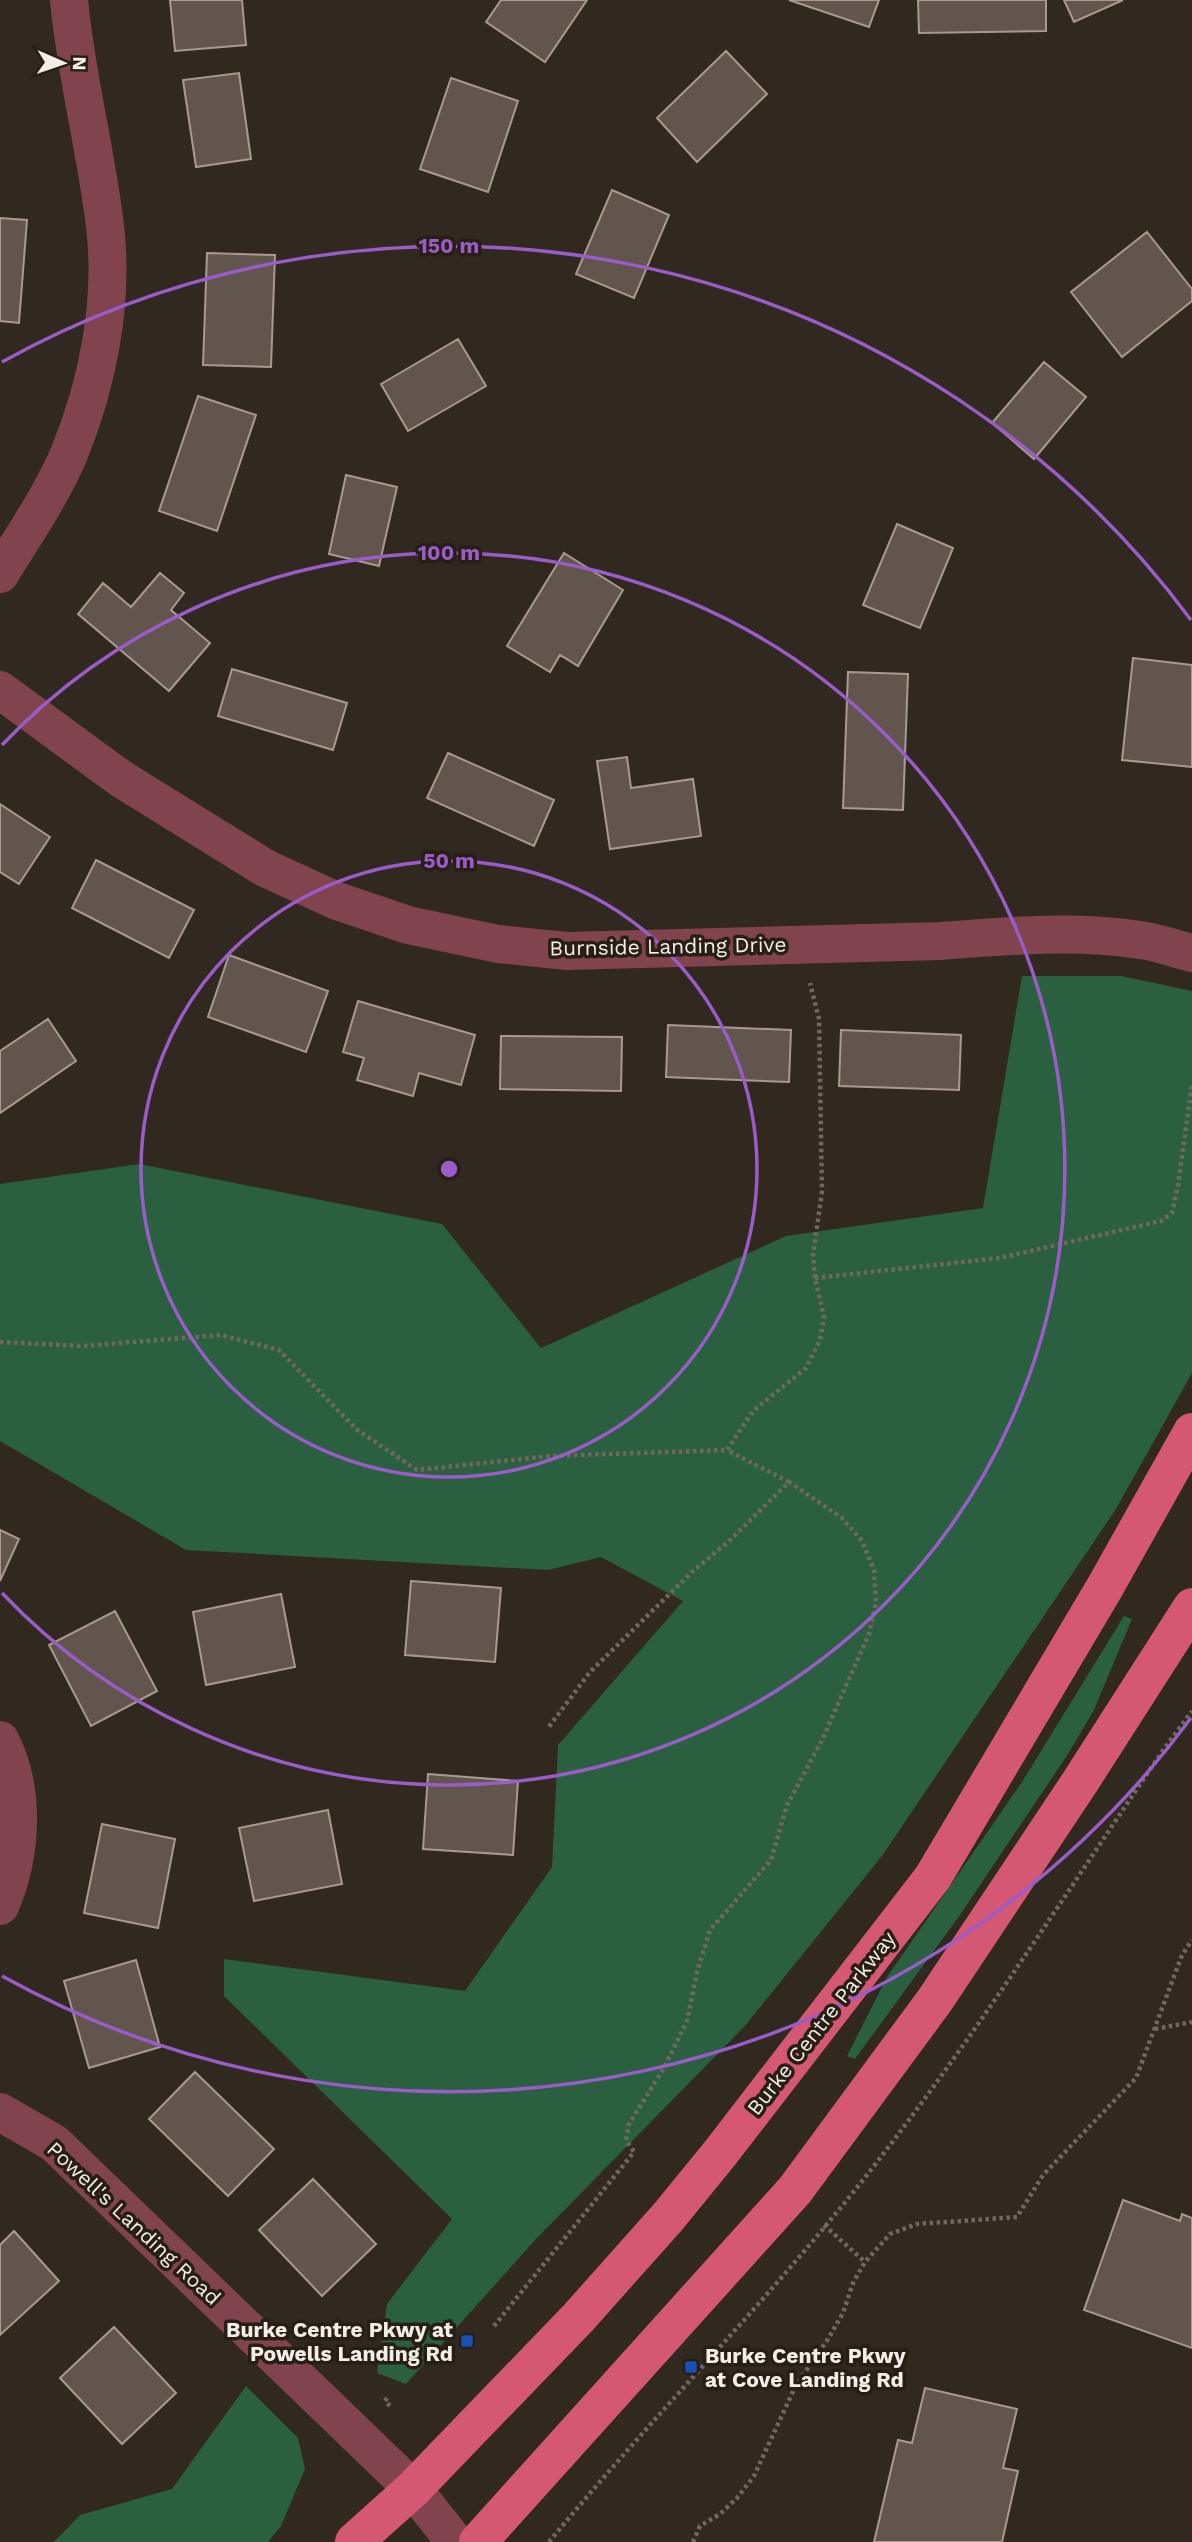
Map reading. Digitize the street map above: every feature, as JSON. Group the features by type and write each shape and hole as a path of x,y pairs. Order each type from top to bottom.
{"main road":[{"name":"Burke Centre Parkway","path":"354,2542 413,2489 578,2318 668,2217 769,2091 933,1877 1105,1587 1192,1432"},
{"path":"478,2542 795,2190 935,2000 1073,1794 1192,1606"}],"street":[{"path":"0,574 68,456 89,396 103,333 107,276 105,226 73,42 69,0"},
{"name":"Burnside Landing Drive","path":"0,690 120,778 265,868 337,901 408,925 498,944 567,951 1068,936 1140,940 1192,953"},
{"path":"0,1740 6,1751 15,1787 18,1836 12,1874 0,1906"},
{"name":"Powell's Landing Road","path":"0,2112 54,2143 413,2489 455,2542"}],"path":[{"path":"727,1450 753,1411 806,1368 820,1340 824,1317 813,1255 822,1192 821,1077 819,1019 810,981"},
{"path":"815,1278 1000,1258 1161,1221 1172,1213 1192,1085"},
{"path":"0,1342 83,1346 221,1335 279,1349 356,1429 417,1470 551,1456 727,1450 789,1482 842,1518 862,1541 874,1570 876,1603 869,1634 822,1740 787,1805 771,1860 710,1930 697,1972 687,2021 664,2068 629,2124 626,2140 634,2152 494,2326"},
{"path":"548,1728 590,1672 789,1482"},
{"path":"693,2542 700,2526 720,2514 754,2476 796,2385 843,2313 853,2283 865,2262 890,2234 916,2224 1017,2217 1043,2175 1136,2078 1182,1955 1192,1940"},
{"path":"1154,2029 1192,2022"},
{"path":"824,2225 865,2262"}],"green space":[{"path":"1022,976 1121,976 1192,991 1192,1373 1116,1509 882,1856 744,2027 536,2239 406,2384 377,2373 387,2304 452,2219 224,1996 224,1959 465,1991 552,1867 558,1745 683,1601 601,1557 548,1570 186,1550 0,1441 0,1184 139,1164 442,1224 541,1348 786,1236 983,1208"},
{"path":"1124,1616 1132,1619 1094,1710 1068,1754 960,1915 855,2059 847,2056 887,1977 1022,1782"},
{"path":"246,2386 298,2438 305,2469 281,2526 268,2542 54,2542 80,2515 172,2489"}],"building":[{"path":"170,0 242,0 246,45 175,51"},
{"path":"501,0 587,0 545,62 486,22"},
{"path":"789,0 879,0 869,27"},
{"path":"918,0 1046,0 1046,31 919,33"},
{"path":"1064,0 1123,0 1074,22"},
{"path":"726,51 767,94 697,162 657,118"},
{"path":"239,73 251,159 196,167 183,80"},
{"path":"451,78 518,101 488,192 420,169"},
{"path":"612,190 669,215 634,298 576,274"},
{"path":"0,218 27,220 19,323 0,321"},
{"path":"1147,232 1192,289 1192,301 1122,357 1071,292"},
{"path":"207,253 275,255 271,367 203,365"},
{"path":"458,339 486,386 408,431 381,384"},
{"path":"1044,362 1086,397 1034,459 992,423"},
{"path":"198,396 256,415 217,531 159,511"},
{"path":"346,475 397,487 379,566 329,554"},
{"path":"897,524 953,548 920,628 863,605"},
{"path":"564,553 623,590 578,666 560,655 550,672 507,646"},
{"path":"160,573 184,593 171,610 210,643 169,691 78,614 103,583 131,607"},
{"path":"1133,658 1192,665 1192,767 1122,760"},
{"path":"232,669 347,703 333,750 218,716"},
{"path":"848,672 908,674 903,810 843,808"},
{"path":"448,753 554,800 534,846 427,798"},
{"path":"627,757 631,788 693,779 701,836 610,849 597,761"},
{"path":"0,804 50,837 19,884 0,872"},
{"path":"96,860 194,910 169,958 72,908"},
{"path":"229,955 328,991 306,1052 208,1017"},
{"path":"358,1001 475,1035 461,1085 419,1073 413,1096 357,1080 364,1058 343,1052"},
{"path":"48,1019 76,1061 0,1113 0,1051"},
{"path":"668,1025 791,1030 789,1082 666,1077"},
{"path":"841,1030 961,1035 959,1090 839,1086"},
{"path":"501,1036 622,1037 621,1091 500,1089"},
{"path":"0,1530 19,1539 0,1581"},
{"path":"411,1581 501,1588 495,1662 405,1655"},
{"path":"281,1594 295,1667 206,1685 193,1612"},
{"path":"115,1611 157,1691 91,1726 49,1645"},
{"path":"428,1774 518,1781 513,1855 423,1849"},
{"path":"328,1810 342,1884 254,1901 239,1828"},
{"path":"102,1824 175,1839 158,1928 84,1913"},
{"path":"136,1960 160,2047 89,2068 64,1981"},
{"path":"195,2072 274,2149 228,2196 149,2119"},
{"path":"313,2179 376,2244 322,2296 259,2230"},
{"path":"1123,2200 1180,2221 1182,2214 1192,2218 1192,2348 1084,2310"},
{"path":"14,2231 59,2281 0,2335 0,2245"},
{"path":"114,2327 176,2393 122,2444 60,2378"},
{"path":"925,2388 1017,2409 1003,2468 1018,2471 1002,2542 874,2542 898,2440 912,2443"}],"place":[{"name":"Burke Centre Pkwy at Powells Landing Rd","path":"467,2341"},
{"name":"Burke Centre Pkwy at Cove Landing Rd","path":"691,2367"}]}
